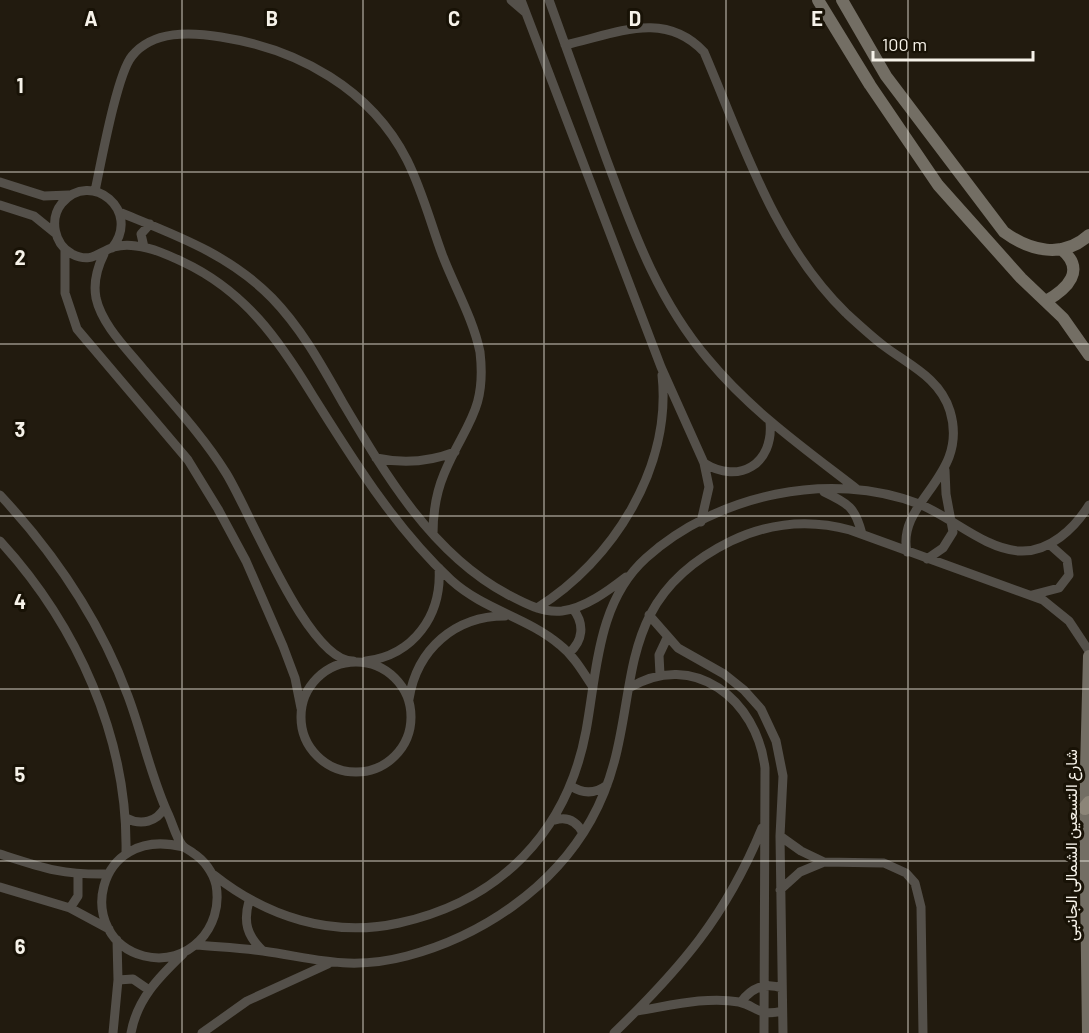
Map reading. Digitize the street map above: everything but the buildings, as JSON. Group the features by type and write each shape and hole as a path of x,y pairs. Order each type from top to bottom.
{"street":[{"path":"511,0 528,15"},
{"path":"521,0 661,367 704,464 708,493 701,522"},
{"path":"549,0 639,247 658,287 681,324 708,360 770,423 858,490"},
{"path":"818,0 870,85 938,185 1021,278 1075,332 1089,355"},
{"path":"842,0 886,76 1004,232 1037,249 1061,249 1076,245 1089,235"},
{"path":"565,45 650,26 674,30 696,43 704,52 778,224 797,254 843,310 884,346 930,379 944,398 953,433 945,470 946,494 953,532 948,543 927,559"},
{"path":"95,191 124,69 132,55 151,41 167,35 238,40 279,52 318,69 342,84 385,125 409,163 478,340 481,364 479,398 472,420 438,491 433,534"},
{"path":"870,85 886,76"},
{"path":"0,183 44,196 95,191 110,198 119,212 122,228 112,248 104,254 86,258 65,249"},
{"path":"56,234 57,212 72,195"},
{"path":"0,205 34,216 56,234 65,249 65,294 77,329 188,460 218,509 246,561 283,646 295,678 303,734 311,750 331,766 358,772 377,767 400,749 411,721 409,701 418,667 440,638 471,621 507,616"},
{"path":"119,212 203,246 239,269 271,297 305,339 376,458 433,534 480,577 537,608 550,611 573,609 604,592 632,572 656,550 701,522 715,514 763,497 820,490 858,490 920,505 952,520 978,536 1009,549 1030,551 1049,544 1071,528 1089,505"},
{"path":"144,247 141,234 150,224"},
{"path":"112,248 144,247 170,256 208,276 233,293 259,317 283,347 376,493 413,541 439,568 476,600 543,633 568,653 593,687"},
{"path":"1046,301 1066,289 1072,279 1071,262 1061,249"},
{"path":"104,254 98,265 94,288 100,310 120,342 226,472 307,627 328,650 345,661 375,660 400,650 421,632 435,608 439,595 439,568"},
{"path":"537,608 560,593 591,564 612,539 630,510 650,465 658,432 662,399 661,367"},
{"path":"704,464 724,472 747,469 764,455 771,434 770,423"},
{"path":"376,458 399,462 422,462 455,452"},
{"path":"907,552 906,536 920,505 945,470"},
{"path":"820,490 850,505 856,514 862,534"},
{"path":"0,495 50,552 75,589 107,647 128,697 165,807 183,847"},
{"path":"196,945 263,951 330,964 359,964 406,956 450,941 501,915 541,884 583,833 607,785 640,634 664,591 686,571 715,550 748,534 778,526 807,523 836,526 862,534 1032,595 1061,613 1089,651"},
{"path":"0,541 24,567 53,610 86,670 110,731 121,776 126,818 126,852"},
{"path":"1032,595 1059,588 1069,575 1067,560 1049,544"},
{"path":"109,930 101,902 108,874 126,852 144,844 164,842 183,847 201,859 214,875 249,901 307,922 337,928 370,928 405,922 449,907 490,885 526,855 555,820 572,786 586,733 607,617 632,572"},
{"path":"568,653 581,635 580,621 573,609"},
{"path":"649,615 678,648 734,681 753,699 767,719 776,741 782,764 780,890 783,1033"},
{"path":"660,675 659,655 667,638"},
{"name":"شارع التسعين الشمالى الجانبى","path":"1088,1033 1089,656"},
{"path":"301,708 307,690 319,675 341,663 357,661 382,668 391,674 399,682 409,701"},
{"path":"629,688 660,675 682,674 705,681 726,694 744,712 756,733 764,756 764,1033"},
{"path":"572,786 581,791 592,792 607,785"},
{"path":"126,818 146,822 155,818 165,807"},
{"path":"555,820 564,818 574,821 583,833"},
{"path":"614,1033 672,976 716,919 751,856 765,822"},
{"path":"780,836 801,851 824,862"},
{"path":"0,854 54,872 78,875 108,874"},
{"path":"780,890 800,872 824,862 884,863 906,873 915,883 921,907 923,1033"},
{"path":"70,908 78,896 78,875"},
{"path":"131,1033 134,1017 149,990 184,952 204,938 214,919 218,897 214,875"},
{"path":"0,887 70,908 109,930 117,940 141,955 156,958 184,952"},
{"path":"249,901 245,915 246,928 252,941 263,951"},
{"path":"113,1033 118,980 117,940"},
{"path":"202,1033 247,1001 330,964"},
{"path":"118,980 133,979 149,990"},
{"path":"741,1002 750,991 764,986 782,988"},
{"path":"637,1011 690,1003 741,1002 764,1013 782,1011"}]}
